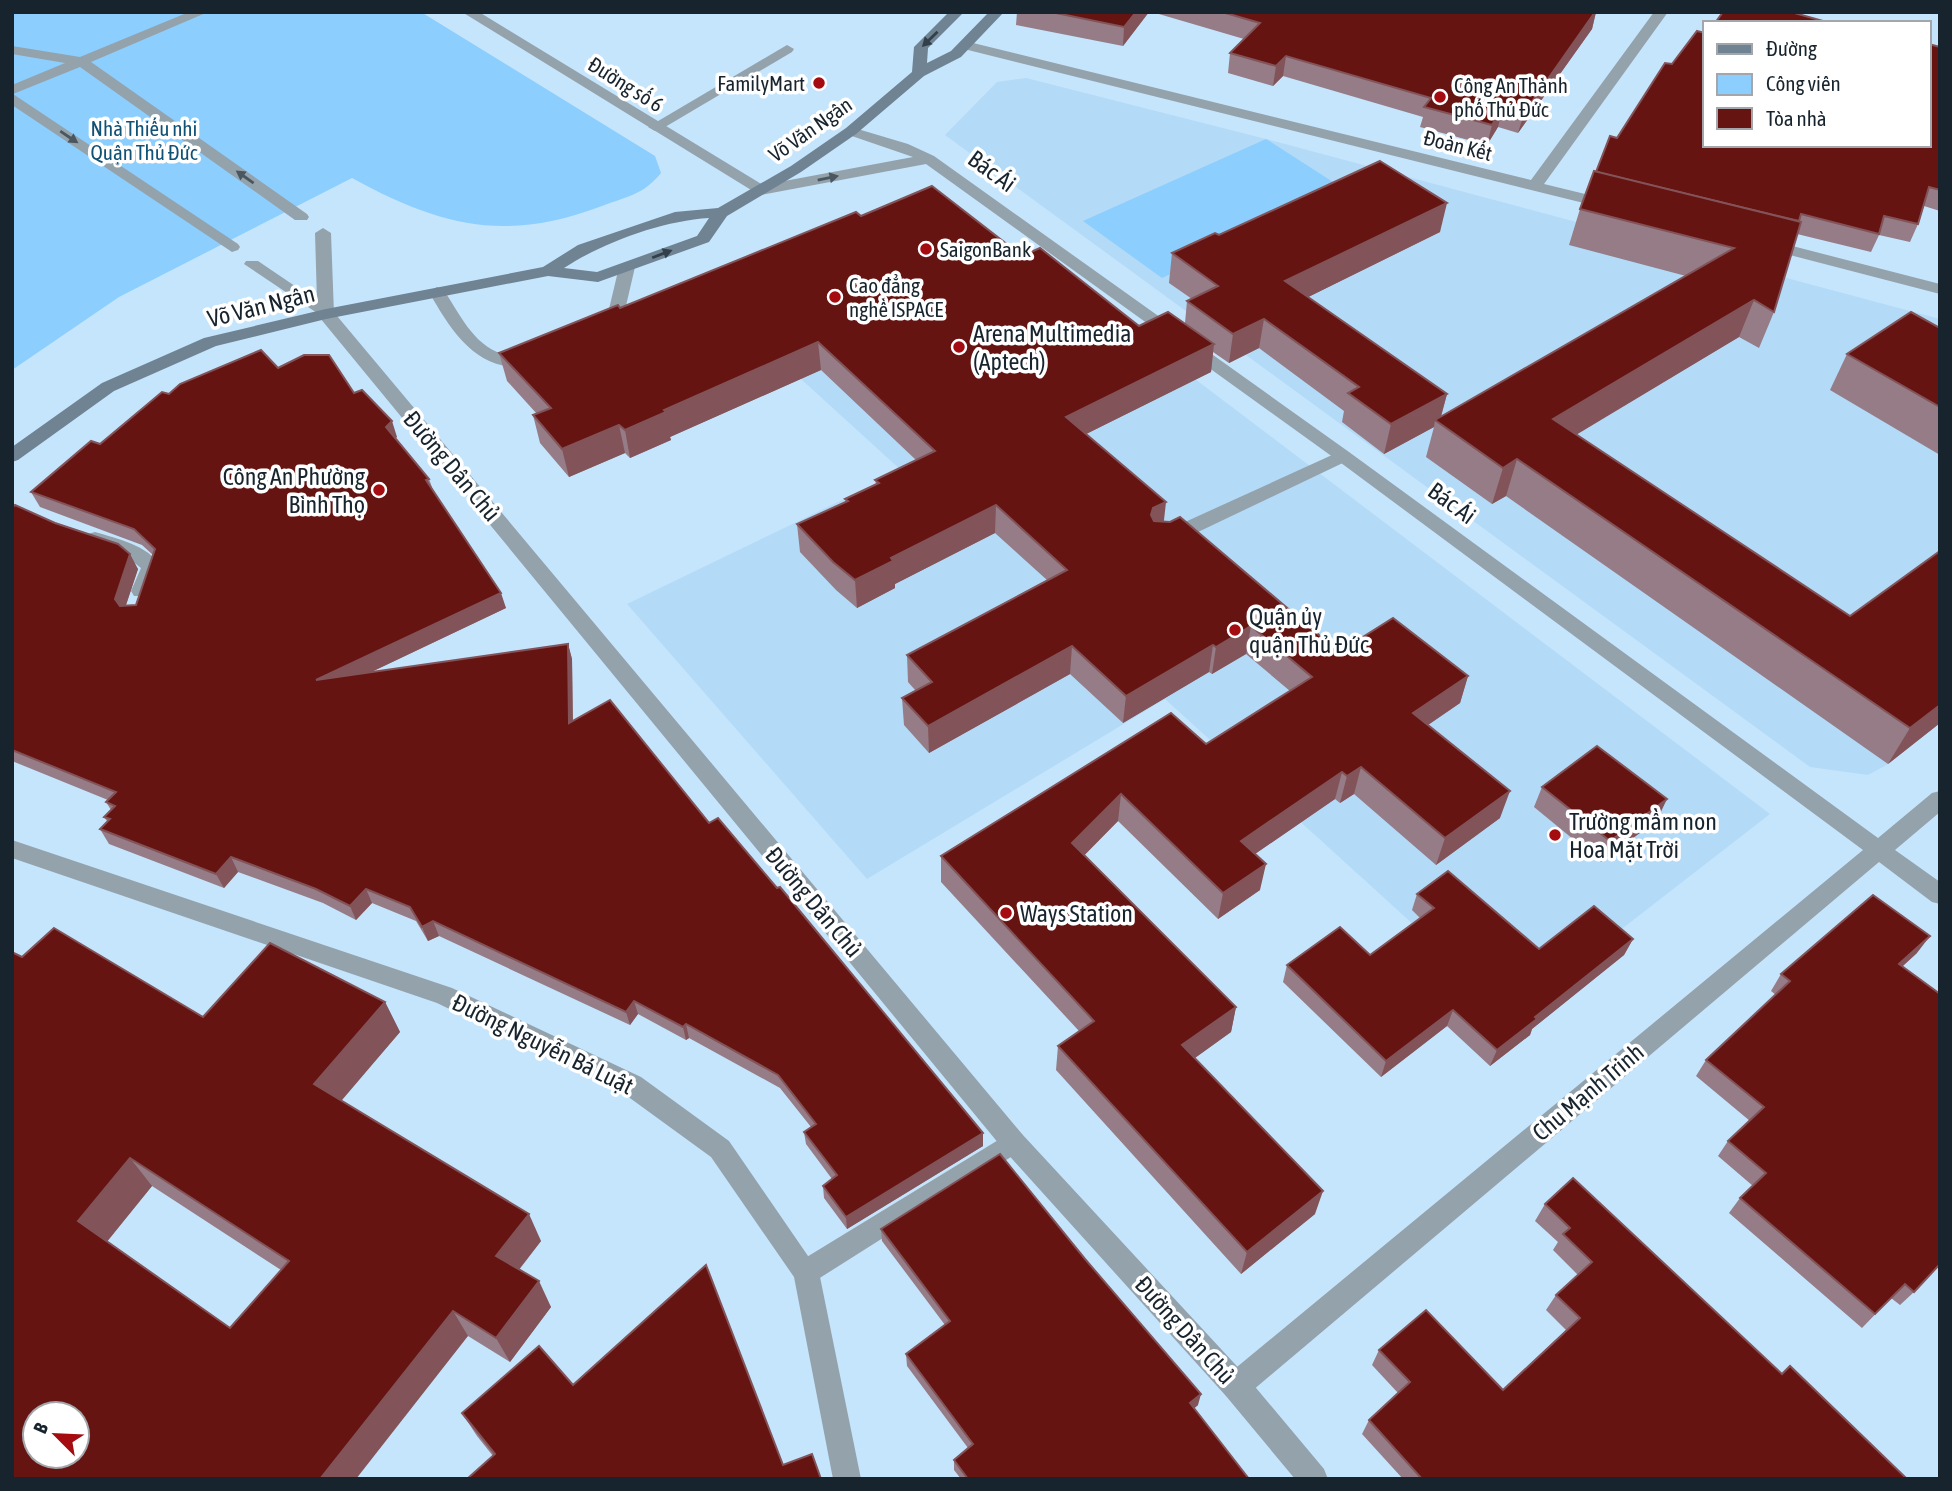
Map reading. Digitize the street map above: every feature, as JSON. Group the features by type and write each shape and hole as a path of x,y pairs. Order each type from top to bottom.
{"main road":[{"path":"919,73 921,47 957,12"},
{"name":"Võ Văn Ngân","path":"12,456 108,387 210,342 326,314 548,271 598,277 702,239 721,213 851,131 919,73 956,54 997,12"},
{"name":"Võ Văn Ngân","path":"548,271 584,248 669,219 685,214 721,213"}],"street":[{"path":"12,90 201,12"},
{"name":"Đường số 6","path":"469,12 761,190"},
{"path":"1535,186 1661,12"},
{"name":"Đoàn Kết","path":"965,45 1629,210"},
{"path":"654,127 787,49"},
{"path":"12,50 80,61 301,216"},
{"path":"12,98 232,247"},
{"name":"Bác Ái","path":"851,131 903,147 929,159 1343,456 1940,895"},
{"name":"Bác Ái","path":"761,190 929,159"},
{"path":"323,233 326,314"},
{"path":"1751,241 1940,289"},
{"name":"Đường Dân Chủ","path":"252,264 326,314 1013,1142 1236,1386 1314,1479"},
{"path":"584,337 609,321 617,310 627,267"},
{"path":"437,292 458,330 485,354 508,361 525,361 548,353"},
{"path":"1160,542 1343,456"},
{"path":"71,531 134,552 150,566 135,613"},
{"name":"Chu Mạnh Trinh","path":"1236,1386 1940,799"},
{"name":"Đường Nguyễn Bá Luật","path":"12,849 444,995 632,1085 720,1150 806,1272 847,1479"},
{"path":"806,1272 1013,1142"}],"shaded area":[{"path":"1026,78 1266,139 1940,319 1940,723 1888,764 1868,775 1810,767 945,135 997,82"},
{"path":"1023,249 1770,814 1512,1014 1165,699 867,879 627,604 902,471 780,360"}],"green space":[{"name":"Nhà Thiếu nhi Quận Thủ Đức","path":"12,12 421,12 655,156 661,173 641,190 602,206 534,224 503,226 444,218 384,195 352,178 119,297 12,370"},
{"path":"1266,139 1347,191 1162,278 1083,221"}],"building":[{"path":"1051,12 1136,12 1124,27"},
{"path":"1222,12 1595,12 1524,113 1503,107 1492,125 1424,107 1431,98 1286,56 1276,66 1230,53 1260,23"},
{"path":"1723,12 1791,12 1823,21 1716,21"},
{"path":"1697,31 1703,32 1703,147 1931,147 1931,45 1940,47 1940,190 1929,187 1918,224 1884,216 1879,234 1801,214 1799,221 1596,172 1610,136 1617,138 1665,63 1672,64"},
{"path":"1380,161 1447,203 1285,281 1447,394 1391,424 1348,393 1359,387 1264,319 1233,334 1187,301 1218,286 1172,253 1215,233 1219,235"},
{"path":"1594,171 1801,222 1774,312 1754,300 1553,419 1850,616 1940,551 1940,705 1910,728 1517,459 1503,468 1435,420 1734,248 1580,209"},
{"path":"932,186 1022,256 1040,248 1139,326 1168,312 1214,344 1066,417 1166,502 1153,508 1151,515 1154,521 1170,522 1180,517 1339,652 1393,618 1468,676 1413,713 1510,791 1445,838 1361,767 1347,776 1342,772 1241,841 1266,864 1223,893 1121,794 1072,843 1236,1007 1182,1045 1323,1191 1247,1252 1058,1046 1094,1021 941,856 1171,713 1206,744 1312,677 1251,626 1126,696 1072,646 928,726 902,698 932,682 907,655 1067,570 996,505 891,558 893,561 855,580 833,562 797,524 848,501 845,499 879,483 875,480 935,451 818,342 625,430 619,425 562,449 533,415 551,408 499,353 618,305 620,308 856,212 861,216"},
{"path":"1911,312 1940,328 1940,407 1847,354"},
{"path":"261,350 278,368 304,355 329,355 354,393 362,390 392,421 386,427 429,479 426,480 501,593 316,680 568,644 569,723 610,700 709,823 718,818 777,888 780,887 983,1133 846,1217 823,1186 837,1175 804,1132 816,1124 778,1075 686,1024 683,1027 634,1001 626,1012 433,921 422,927 410,907 366,889 350,906 316,889 231,857 216,874 100,829 110,819 104,817 115,806 106,802 116,792 12,750 12,508 15,505 55,523 118,544 130,554 115,599 120,606 136,605 155,549 134,529 31,492 91,441 100,444 162,392 169,394 180,384"},
{"path":"1597,746 1667,799 1610,841 1542,787"},
{"path":"1448,871 1539,949 1594,906 1633,939 1497,1050 1453,1010 1386,1061 1287,965 1340,927 1370,955 1434,908 1417,894"},
{"path":"1873,895 1930,936 1899,964 1940,994 1940,1264 1914,1292 1905,1284 1875,1314 1740,1198 1766,1173 1728,1141 1764,1107 1706,1060 1790,981 1781,974"},
{"path":"54,928 203,1017 270,943 385,1002 314,1084 529,1214 496,1256 539,1281 496,1338 453,1311 320,1479 12,1479 12,952 22,957","holes":["130,1158 289,1261 230,1328 78,1221"]},
{"path":"1000,1154 1085,1259 1201,1394 1190,1403 1249,1479 968,1479 954,1460 973,1444 906,1354 950,1321 881,1229"},
{"path":"1573,1178 1782,1374 1790,1366 1907,1479 1422,1479 1369,1420 1410,1382 1379,1350 1426,1310 1503,1390 1580,1318 1556,1295 1592,1262 1563,1234 1570,1228 1545,1204"},
{"path":"706,1265 783,1465 812,1454 821,1479 467,1479 495,1454 462,1413 539,1346 573,1385"}],"place":[{"name":"FamilyMart","path":"819,83"},
{"name":"Công An Thành phố Thủ Đức","path":"1440,97"},
{"name":"SaigonBank","path":"926,249"},
{"name":"Cao đẳng nghề ISPACE","path":"835,297"},
{"name":"Arena Multimedia (Aptech)","path":"959,347"},
{"name":"Công An Phường Bình Thọ","path":"379,490"},
{"name":"Quận ủy quận Thủ Đức","path":"1235,630"},
{"name":"Trường mầm non Hoa Mặt Trời","path":"1555,835"},
{"name":"Ways Station","path":"1006,913"}]}
